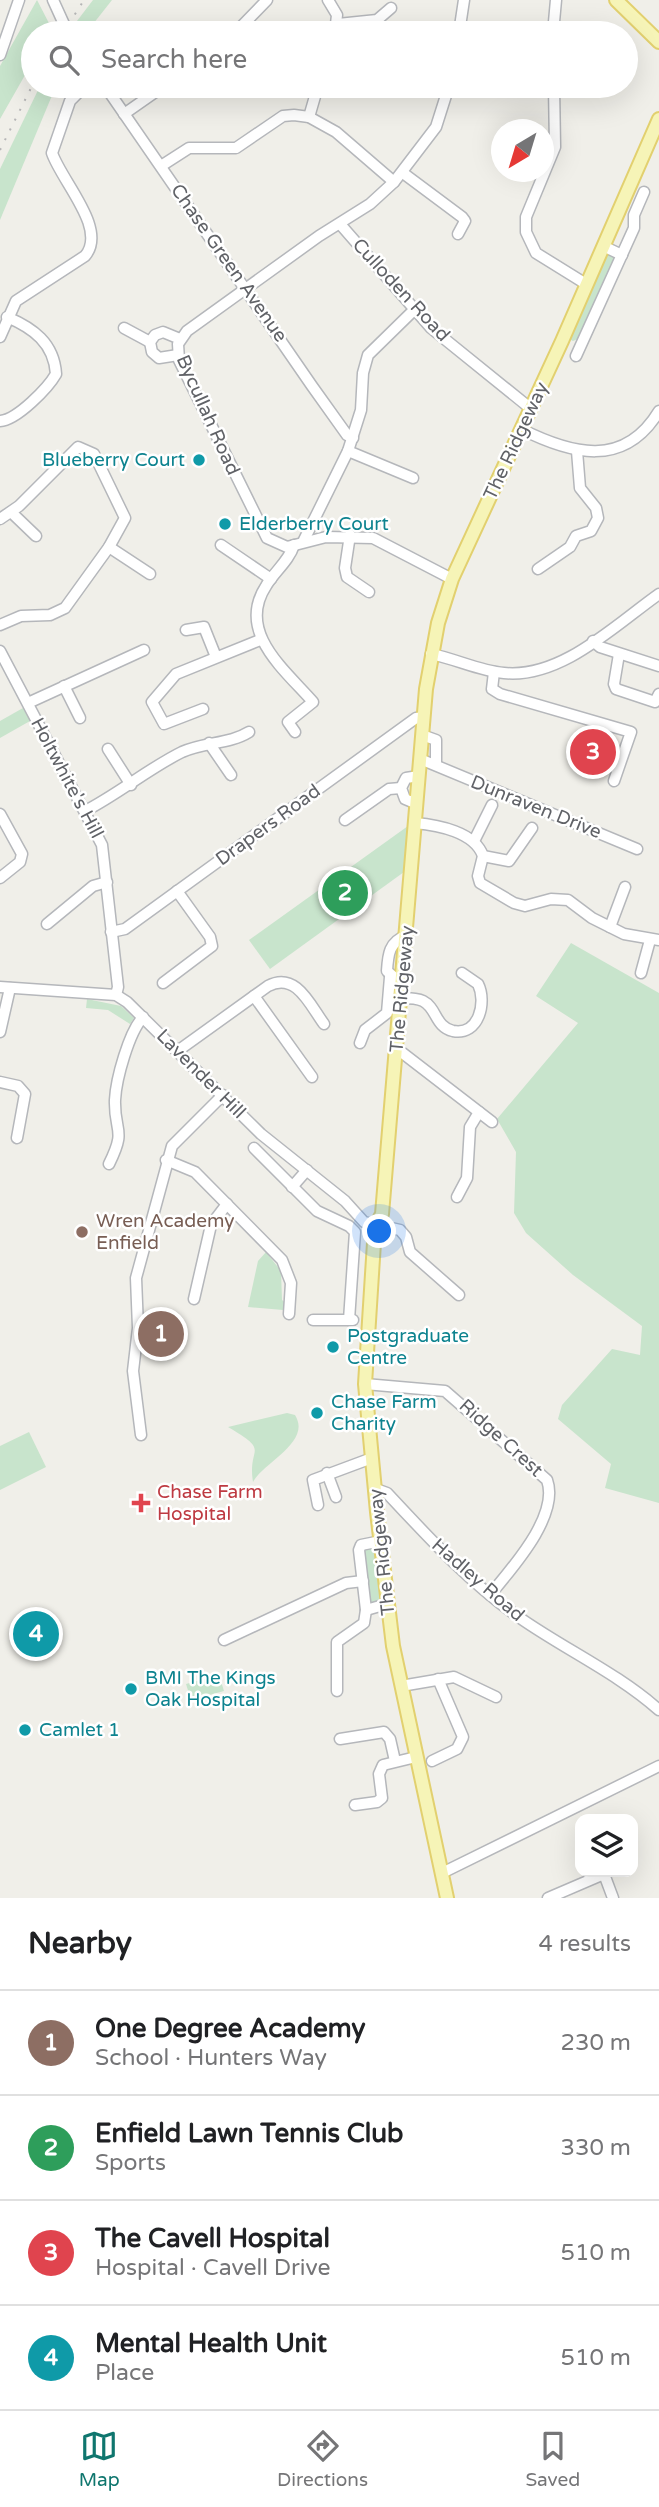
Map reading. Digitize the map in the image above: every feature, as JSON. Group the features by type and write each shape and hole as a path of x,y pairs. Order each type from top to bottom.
{"main road":[{"path":"616,0 638,21"},
{"path":"638,21 659,42 659,48"},
{"name":"The Ridgeway","path":"447,1898 401,1686 387,1604 365,1384 372,1317 375,1227 382,1214 401,998 396,978 407,935 424,717 432,654 452,579 562,341 659,119"}],"street":[{"path":"0,55 19,0"},
{"path":"53,0 63,21"},
{"path":"247,21 267,0"},
{"path":"328,0 335,9 336,21"},
{"path":"460,21 464,0"},
{"path":"554,21 556,0"},
{"path":"372,21 391,8"},
{"path":"0,337 16,301 85,256 93,242 91,227 52,153 73,98"},
{"name":"Chase Green Avenue","path":"113,98 312,386 347,435 353,438"},
{"path":"124,114 147,98"},
{"path":"309,117 315,98"},
{"name":"Bycullah Road","path":"294,545 283,546 262,532 178,355 180,339 246,287 370,204 402,173 436,127 445,98"},
{"path":"554,98 555,148 529,208 526,232 536,253 586,284"},
{"path":"161,166 189,148 236,148 283,116 309,117 336,132 394,182"},
{"path":"402,173 465,221 458,234"},
{"path":"562,341 577,352 622,255 644,192"},
{"path":"618,212 635,222"},
{"name":"Culloden Road","path":"340,224 431,328 530,408"},
{"path":"603,246 622,255"},
{"path":"304,540 353,438 363,401 363,373 368,355 414,310"},
{"path":"0,421 9,420 43,391 57,374 56,365 39,333 7,317"},
{"path":"124,328 150,342 155,356 163,359 178,355"},
{"path":"150,342 155,335 163,332 180,339"},
{"path":"521,429 557,446 603,451 626,444 650,424 659,411"},
{"path":"0,519 12,513 69,453 78,447 94,454 125,518 109,547 65,608 50,615 21,616 0,625"},
{"path":"538,569 570,547 576,536 591,531 596,523 596,508 580,488 577,450"},
{"path":"348,451 413,478"},
{"path":"12,513 36,536"},
{"path":"295,732 288,722 313,702 260,640 256,622 258,607 271,579 294,545 304,540 350,535 384,542 452,579"},
{"path":"350,535 346,577 369,592"},
{"path":"222,545 271,579"},
{"path":"109,547 150,574"},
{"path":"432,654 494,671 519,674 551,668 659,594"},
{"path":"186,630 204,627 216,657"},
{"path":"203,709 164,724 152,702 176,674 260,640"},
{"path":"593,641 600,647 659,666"},
{"path":"28,703 144,650"},
{"name":"Holtwhite's Hill","path":"0,651 85,811 105,855 118,987 116,995"},
{"path":"619,654 614,684 616,689 655,702 659,694"},
{"path":"494,671 492,689 500,694 631,732 614,781"},
{"path":"64,685 80,718"},
{"name":"Drapers Road","path":"111,932 125,929 416,718 424,717"},
{"path":"85,811 179,753 209,743 237,739 249,732"},
{"path":"422,735 436,740 436,763"},
{"path":"209,743 231,775"},
{"path":"108,749 131,785"},
{"name":"Dunraven Drive","path":"421,759 436,763 566,822 637,849"},
{"path":"417,804 405,799 401,788 406,778 419,776"},
{"path":"345,820 389,789 401,788"},
{"path":"474,841 492,804"},
{"path":"0,814 22,854 20,862 0,878"},
{"path":"415,823 437,825 474,841 483,856 478,876 480,883 514,903 525,906 561,898 610,926 655,940 641,973"},
{"path":"483,856 509,861 532,828"},
{"path":"47,924 93,886 107,882"},
{"path":"610,926 625,887"},
{"path":"163,983 212,946 210,937 177,891"},
{"path":"401,998 423,1000 446,1029 463,1031 478,1019 482,1002 478,984 462,973"},
{"path":"360,1042 365,1030 387,1013 396,978"},
{"path":"179,1050 272,983 291,983 300,990 324,1024"},
{"path":"0,1032 5,987 116,995"},
{"name":"Lavender Hill","path":"116,995 179,1050 261,1134 345,1201 363,1222 375,1227"},
{"path":"254,996 312,1077"},
{"path":"109,1164 120,1139 116,1096 133,1030 143,1017"},
{"path":"396,1048 492,1122"},
{"path":"0,1082 18,1086 25,1094 17,1138"},
{"path":"141,1436 133,1371 138,1328 134,1286 166,1160 178,1137 223,1095"},
{"path":"457,1197 467,1178 470,1128 479,1112"},
{"path":"254,1148 317,1211 349,1226 355,1232 351,1320 313,1320"},
{"path":"166,1160 190,1168 286,1268 291,1283 289,1314"},
{"path":"292,1187 307,1170"},
{"path":"194,1299 211,1225 227,1204"},
{"path":"375,1227 400,1230 406,1237 411,1252 460,1295"},
{"name":"Ridge Crest","path":"365,1384 439,1390 451,1394 547,1480 549,1488 539,1532 490,1595"},
{"path":"318,1505 313,1480 372,1458"},
{"path":"327,1473 335,1497"},
{"name":"Hadley Road","path":"376,1489 387,1493 450,1560 490,1595 520,1618 625,1683 659,1710"},
{"path":"337,1691 337,1642 364,1623 366,1609 360,1547 381,1541"},
{"path":"224,1640 346,1583 363,1581"},
{"path":"366,1609 387,1604"},
{"path":"401,1686 457,1678 496,1697"},
{"path":"432,1761 457,1749 463,1737 438,1679"},
{"path":"340,1739 384,1732 390,1739 395,1761"},
{"path":"355,1805 381,1800 383,1791 379,1770 385,1763 416,1757"},
{"path":"442,1873 659,1766"},
{"path":"548,1898 598,1877"},
{"path":"608,1877 613,1898"}],"green space":[{"path":"37,0 48,21 25,21"},
{"path":"93,0 112,0 95,21 77,21"},
{"path":"21,29 21,82 0,119 0,66"},
{"path":"34,98 51,98 0,220 0,169"},
{"path":"608,253 616,259 580,338 573,341 569,339"},
{"path":"23,708 30,721 0,738 0,721"},
{"path":"408,826 404,872 270,969 249,940"},
{"path":"571,943 659,993 659,1503 605,1488 611,1464 558,1419 562,1405 612,1349 640,1355 642,1326 573,1275 526,1233 514,1213 516,1152 497,1119 578,1023 536,996"},
{"path":"87,999 121,1006 134,1018 130,1024 108,1010 86,1008"},
{"path":"266,1252 281,1271 282,1300 287,1304 283,1310 248,1307 258,1261"},
{"path":"287,1413 295,1415 299,1425 297,1434 292,1443 253,1482 254,1446 228,1427"},
{"path":"29,1432 46,1467 0,1490 0,1446"},
{"path":"375,1544 381,1602 369,1604 362,1550"},
{"path":"219,1675 224,1691 191,1700 186,1684"}],"railway":[{"path":"71,21 84,0"},
{"path":"0,150 26,98"}],"place":[{"name":"Blueberry Court","path":"199,460"},
{"name":"Elderberry Court","path":"225,524"},
{"name":"The Cavell Hospital","path":"593,752"},
{"name":"Enfield Lawn Tennis Club","path":"345,893"},
{"name":"Wren Academy Enfield","path":"82,1232"},
{"name":"One Degree Academy","path":"161,1334"},
{"name":"Postgraduate Centre","path":"333,1347"},
{"name":"Chase Farm Charity","path":"317,1413"},
{"name":"Chase Farm Hospital","path":"141,1503"},
{"name":"Mental Health Unit","path":"36,1634"},
{"name":"BMI The Kings Oak Hospital","path":"131,1689"},
{"name":"Camlet 1","path":"25,1730"}]}
